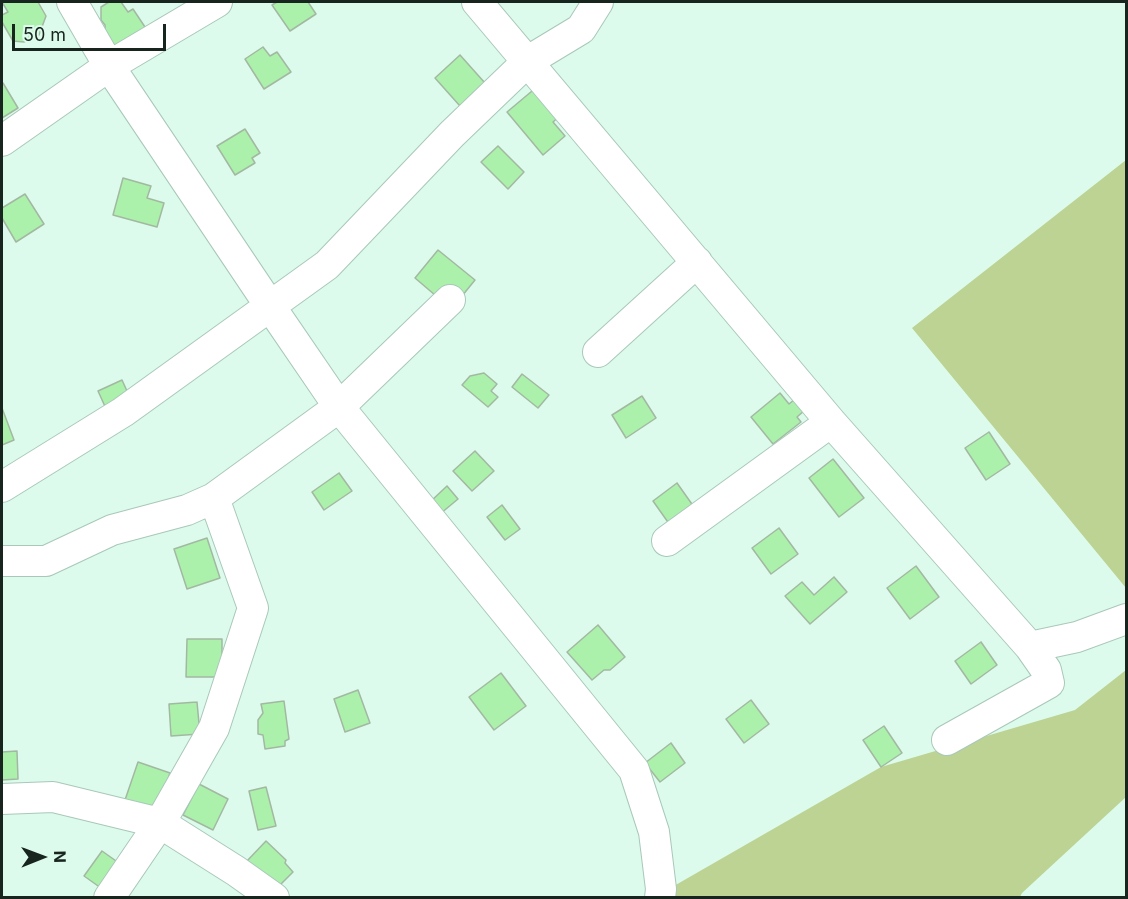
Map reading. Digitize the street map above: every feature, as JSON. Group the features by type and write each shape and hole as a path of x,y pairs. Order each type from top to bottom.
{"street":[{"path":"72,2 109,66 339,407 634,770 654,832 661,888 660,897"},
{"path":"2,141 109,66 217,2"},
{"path":"477,2 831,422 1030,647 1046,670 1048,682 947,740"},
{"path":"2,487 123,412 327,265 452,134 528,61 581,29 598,2"},
{"path":"598,352 697,262"},
{"path":"2,561 46,561 112,530 187,510 214,498 339,407 450,300"},
{"path":"667,541 831,422"},
{"path":"109,897 160,823 214,729 253,608 214,498"},
{"path":"1030,647 1077,637 1126,619"},
{"path":"2,799 53,797 160,823 273,897"}],"green space":[{"path":"1126,160 1126,588 912,328"},
{"path":"1126,670 1126,797 1020,897 653,898 881,767 1075,710"}],"building":[{"path":"2,2 38,2 46,16 39,35 24,42 13,41 2,22 2,15 8,12"},
{"path":"109,2 121,2 128,12 133,9 149,33 116,49 105,33 105,25 101,20 101,7"},
{"path":"277,2 308,2 316,14 290,31 272,5"},
{"path":"263,47 270,56 277,52 291,72 264,89 245,59"},
{"path":"460,55 493,92 468,115 435,78"},
{"path":"2,84 18,108 2,118"},
{"path":"538,86 562,114 553,122 565,136 543,155 507,112"},
{"path":"245,129 260,153 252,158 255,163 235,175 217,146"},
{"path":"498,146 524,172 508,189 481,162"},
{"path":"123,178 151,186 147,198 164,203 157,227 113,215"},
{"path":"25,194 44,224 16,242 2,218 2,208"},
{"path":"438,250 475,280 462,296 442,301 415,278"},
{"path":"484,373 497,384 491,391 498,397 488,407 462,385 470,376"},
{"path":"522,374 549,395 538,408 512,387"},
{"path":"122,380 132,402 108,413 98,391"},
{"path":"780,393 789,404 795,399 805,410 797,417 801,422 773,444 751,417"},
{"path":"642,396 656,418 626,438 612,415"},
{"path":"2,408 14,440 2,445"},
{"path":"989,432 1010,464 986,480 965,448"},
{"path":"475,451 494,471 472,491 453,471"},
{"path":"833,459 864,498 839,517 809,478"},
{"path":"339,473 352,491 324,510 312,492"},
{"path":"677,483 694,507 670,525 653,501"},
{"path":"447,486 458,499 440,514 430,502"},
{"path":"502,505 520,529 505,540 487,517"},
{"path":"779,528 798,554 771,574 752,548"},
{"path":"207,538 220,578 187,589 174,549"},
{"path":"916,566 939,597 910,619 887,588"},
{"path":"834,577 847,592 810,624 785,596 802,582 814,595"},
{"path":"598,625 625,657 610,670 604,670 592,680 567,652"},
{"path":"187,639 222,639 222,677 186,677"},
{"path":"981,642 997,665 971,684 955,661"},
{"path":"501,673 526,706 494,730 469,697"},
{"path":"358,690 370,723 345,732 334,699"},
{"path":"751,700 769,724 744,743 726,719"},
{"path":"284,701 289,739 285,741 285,746 265,749 263,735 258,734 258,720 263,713 261,704"},
{"path":"197,702 200,734 171,736 169,704"},
{"path":"884,726 902,753 881,767 863,740"},
{"path":"671,743 685,763 660,782 645,763"},
{"path":"17,751 18,779 2,780 2,752"},
{"path":"138,762 170,773 157,811 125,800"},
{"path":"199,784 228,799 213,830 183,815"},
{"path":"266,787 276,826 258,830 249,791"},
{"path":"266,841 286,860 285,863 293,872 275,890 246,862"},
{"path":"102,851 126,868 108,893 84,876"}]}
